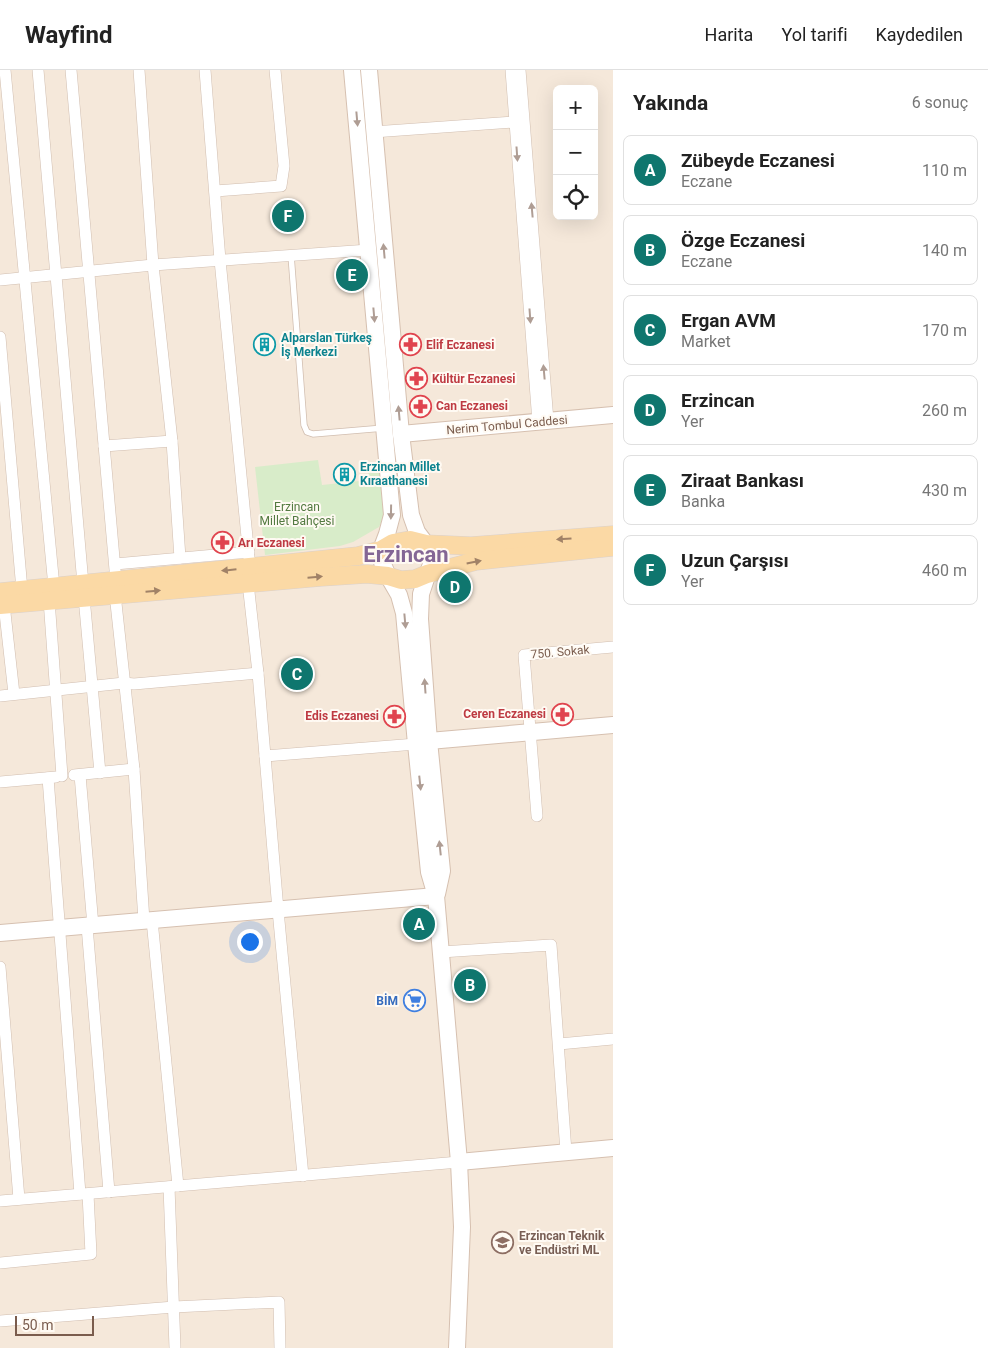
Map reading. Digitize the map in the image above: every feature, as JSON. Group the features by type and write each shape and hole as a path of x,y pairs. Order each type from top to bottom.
{"main road":[{"path":"352,70 392,515 381,550 382,562 399,595 404,613 422,742"},
{"path":"369,70 411,515 417,532 430,553 431,564 420,594 422,742 429,872 436,896 459,1162 462,1227 456,1348"},
{"name":"Nerim Tombul Caddesi","path":"402,434 613,415"},
{"path":"1,600 83,591 115,580 358,556 381,550 393,543 410,540 426,544 470,546 613,535"},
{"path":"249,568 321,577 367,574 388,576 401,580 415,579 476,561 613,548"},
{"path":"1,600 22,590 51,594"},
{"path":"422,742 613,725"},
{"path":"0,933 436,896"},
{"path":"459,1162 613,1148"}],"street":[{"path":"5,70 51,594 62,776"},
{"path":"38,70 100,773"},
{"path":"71,70 124,683 134,769 173,1186 175,1348"},
{"path":"139,70 153,265 172,442 180,558"},
{"path":"205,70 220,260 303,1176"},
{"path":"215,191 281,186 284,166 275,70"},
{"path":"511,70 543,421"},
{"path":"520,70 543,421"},
{"path":"374,132 515,122"},
{"path":"0,280 153,265 369,250"},
{"path":"0,337 22,590"},
{"path":"104,446 172,442"},
{"path":"115,580 180,558 249,568"},
{"path":"1,600 14,694"},
{"name":"750. Sokak","path":"530,732 524,655 613,647"},
{"path":"0,696 124,683 134,684 258,673"},
{"path":"530,732 537,816"},
{"path":"265,756 422,742"},
{"path":"0,782 134,769"},
{"path":"80,775 109,1192"},
{"path":"0,1262 91,1254 84,1194 48,778"},
{"path":"441,952 551,945 566,1152"},
{"path":"0,968 19,1199"},
{"path":"559,1044 613,1039"},
{"path":"0,1201 459,1162"},
{"path":"0,1322 174,1307 279,1302 280,1348"}],"lane":[{"path":"291,255 304,425 307,432 313,434 384,428"}],"shaded area":[{"path":"0,70 613,70 613,1348 0,1348"}],"green space":[{"name":"Erzincan Millet Bahçesi","path":"318,460 322,485 369,480 368,467 381,466 385,514 379,527 353,542 340,546 265,555 255,467"}],"place":[{"name":"Uzun Çarşısı","path":"288,216"},
{"name":"Ziraat Bankası","path":"352,275"},
{"name":"Alparslan Türkeş İş Merkezi","path":"265,345"},
{"name":"Elif Eczanesi","path":"410,345"},
{"name":"Kültür Eczanesi","path":"416,379"},
{"name":"Can Eczanesi","path":"420,406"},
{"name":"Erzincan Millet Kıraathanesi","path":"344,474"},
{"name":"Arı Eczanesi","path":"222,543"},
{"name":"Erzincan","path":"455,587"},
{"name":"Ergan AVM","path":"297,674"},
{"name":"Ceren Eczanesi","path":"562,714"},
{"name":"Edis Eczanesi","path":"395,716"},
{"name":"Zübeyde Eczanesi","path":"419,924"},
{"name":"Özge Eczanesi","path":"470,985"},
{"name":"BİM","path":"414,1001"},
{"name":"Erzincan Teknik ve Endüstri ML","path":"503,1243"}],"district":[{"name":"Erzincan","path":"406,554"}]}
